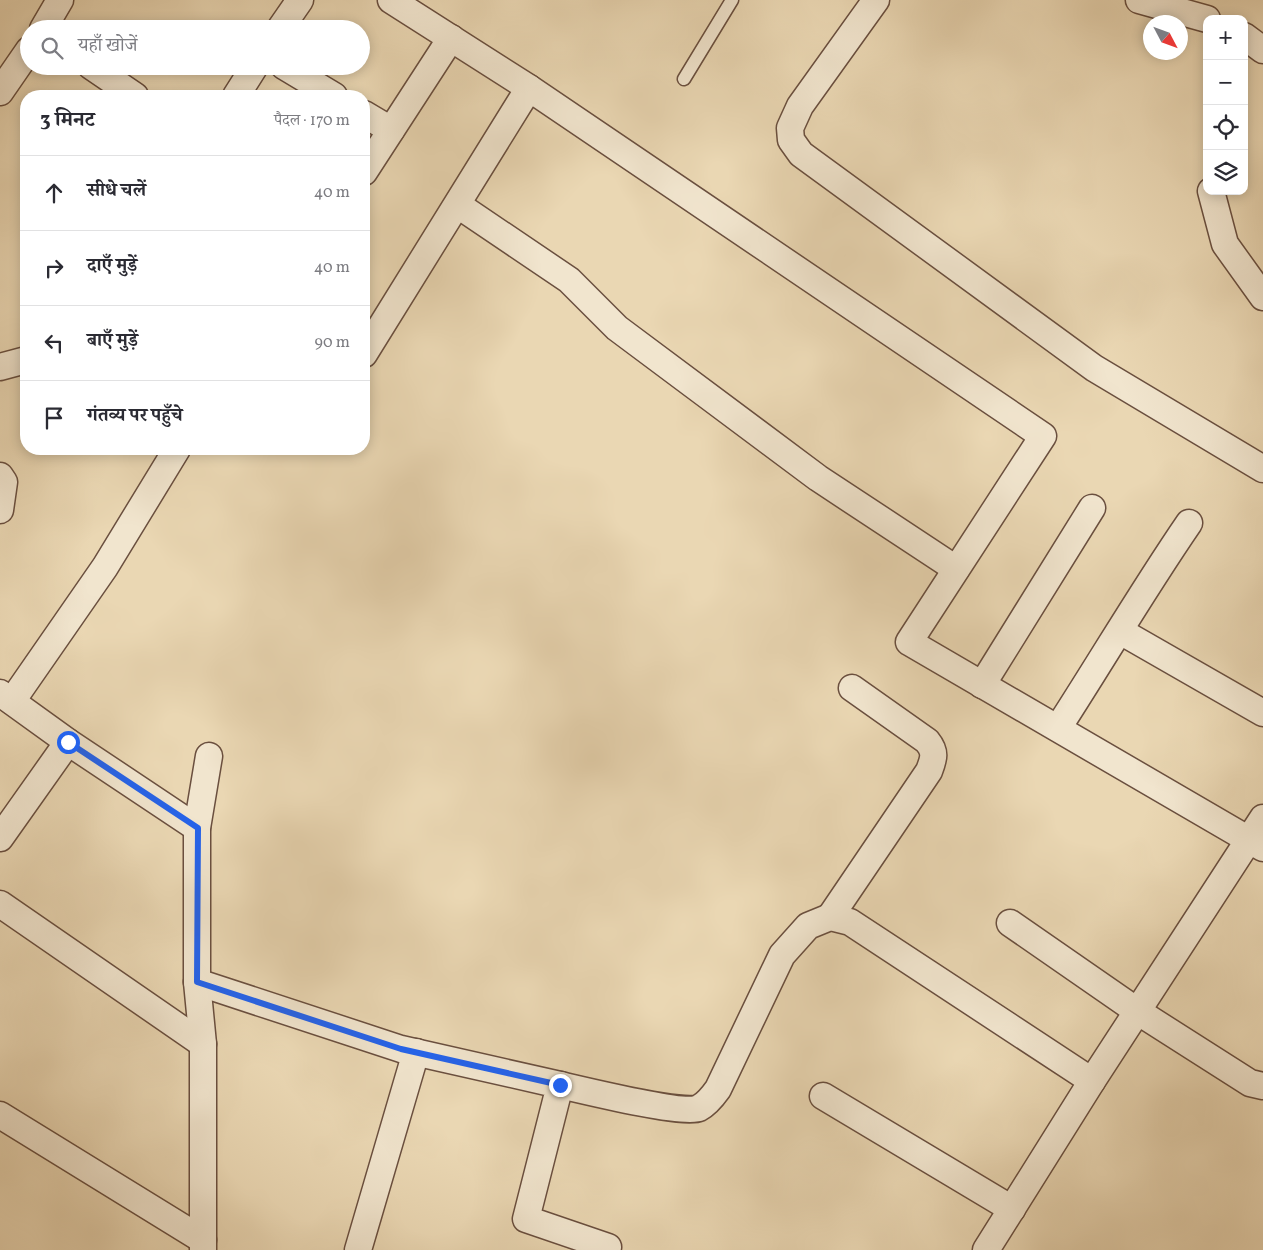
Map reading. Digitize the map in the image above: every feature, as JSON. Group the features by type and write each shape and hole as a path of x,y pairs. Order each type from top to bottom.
{"street":[{"path":"48,20 60,0"},
{"path":"286,20 300,0"},
{"path":"391,0 529,88 1043,436 909,642 1256,843"},
{"path":"876,0 800,106 790,128 791,140 801,154 1094,368 1263,469"},
{"path":"1139,0 1203,18"},
{"path":"370,163 451,38"},
{"path":"1248,39 1263,50"},
{"path":"0,92 20,63"},
{"path":"104,75 126,90"},
{"path":"240,90 249,75"},
{"path":"299,75 324,90"},
{"path":"370,344 529,88"},
{"path":"370,118 391,130"},
{"path":"1212,195 1225,244 1263,297"},
{"path":"458,205 569,280 617,328 818,478 956,569"},
{"path":"0,367 20,362"},
{"path":"173,455 105,567 6,697 68,742 198,828"},
{"path":"0,476 4,482 0,510"},
{"path":"982,685 1092,508"},
{"path":"1058,728 1120,631 1151,578 1189,523"},
{"path":"1120,631 1263,713"},
{"path":"830,918 929,771 934,759 933,748 927,741 852,688"},
{"path":"0,838 68,742"},
{"path":"203,1245 203,1044 197,982 198,828 209,756"},
{"path":"986,1250 1137,1011 1256,843 1263,818"},
{"path":"0,904 203,1044"},
{"path":"197,982 416,1052 560,1085 678,1108 698,1108 710,1100 718,1089 782,955 808,926 830,918 850,922 1092,1081"},
{"path":"1010,923 1137,1011 1250,1083 1263,1086"},
{"path":"358,1250 416,1052"},
{"path":"560,1085 526,1219 608,1247"},
{"path":"823,1096 1012,1209"},
{"path":"0,1114 203,1245"}],"lane":[{"path":"684,79 732,0"}],"route":[{"path":"68,742 198,828 197,982 401,1049 560,1085"}]}
